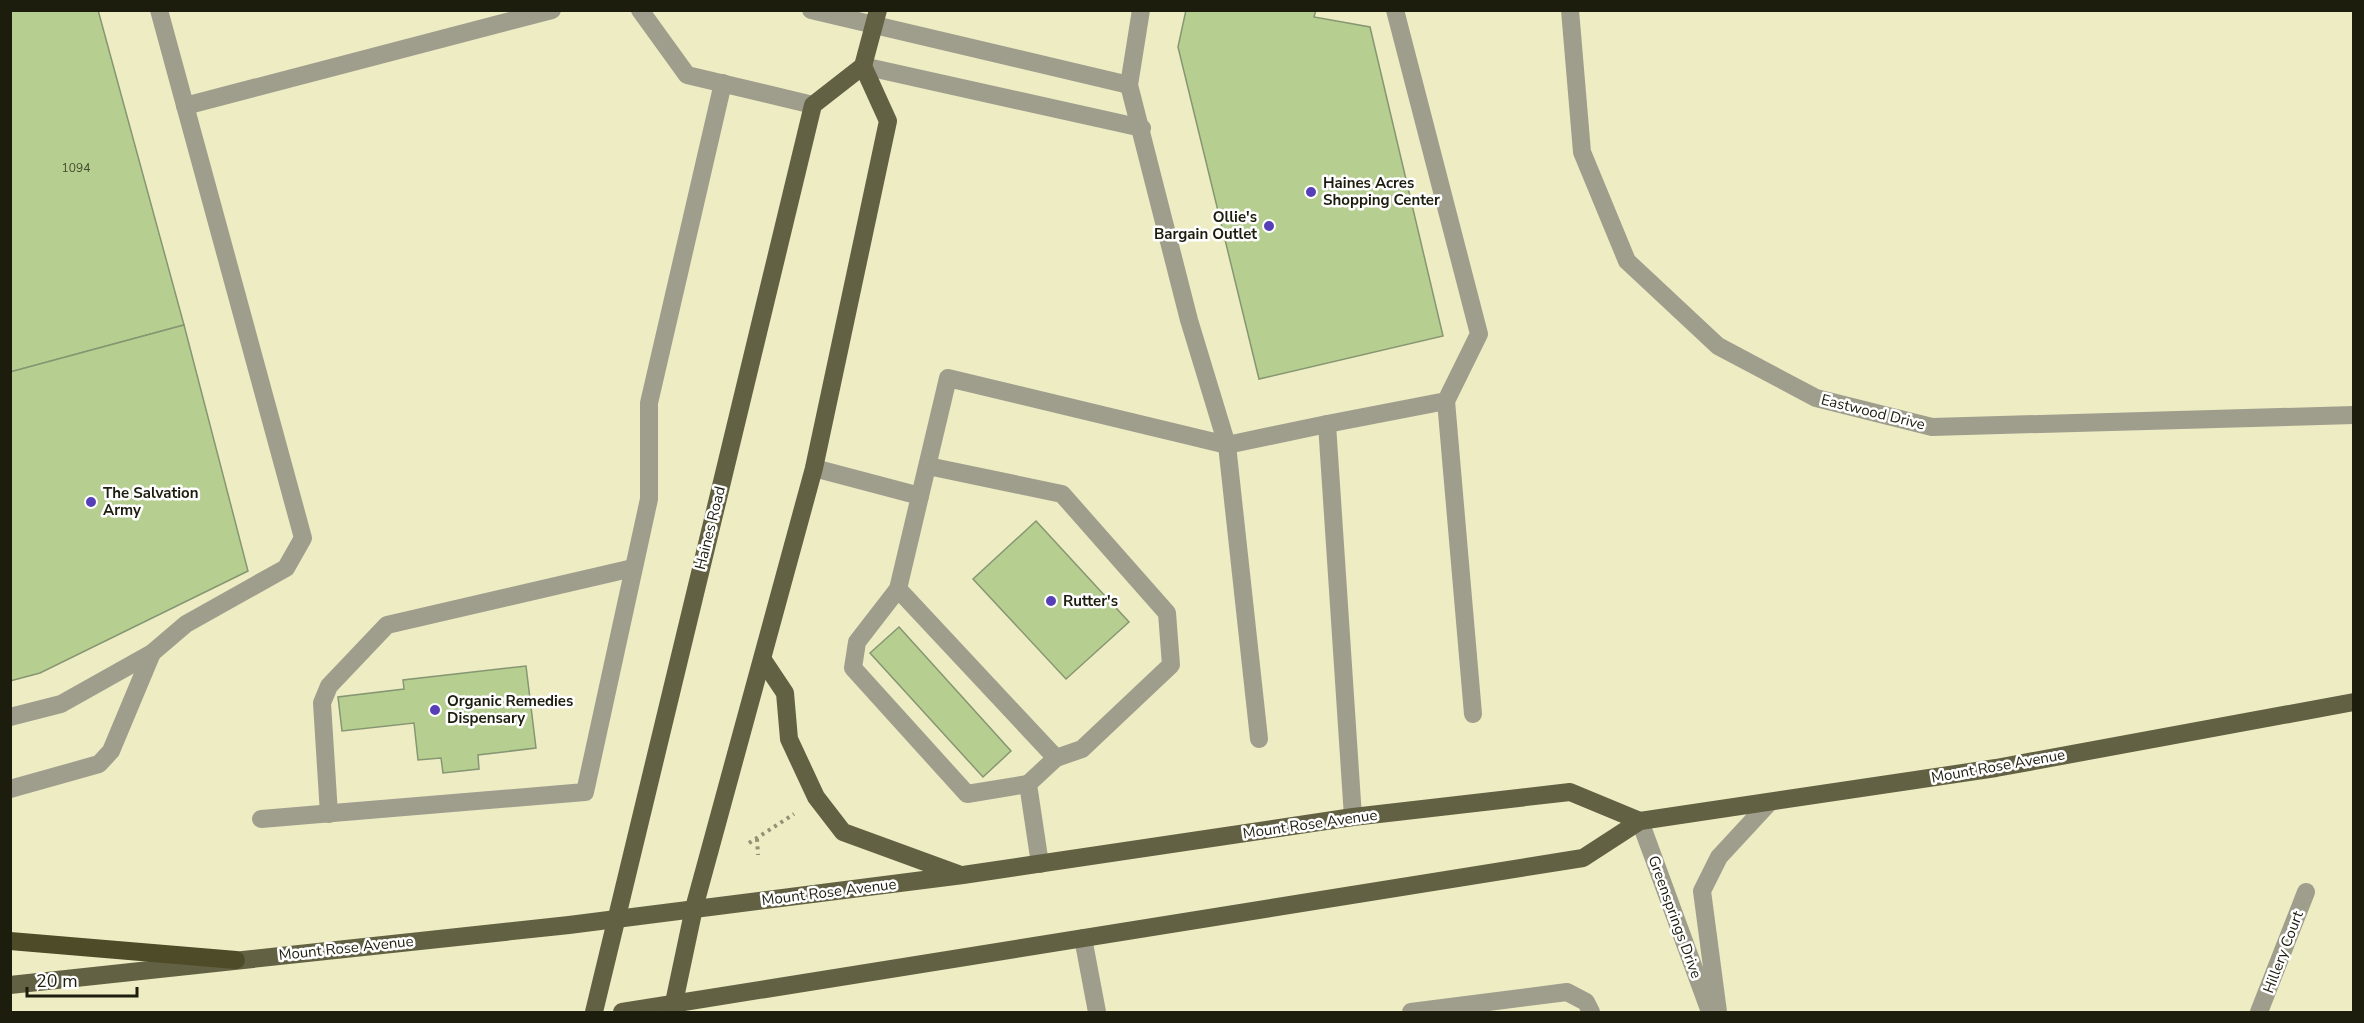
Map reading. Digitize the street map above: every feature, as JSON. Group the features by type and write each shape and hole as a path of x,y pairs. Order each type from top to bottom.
{"highway":[{"path":"10,940 236,960"}],"main road":[{"path":"813,105 863,66 876,19"},
{"path":"674,1009 694,908 814,468 888,121 863,66"},
{"name":"Haines Road","path":"594,1012 813,105"},
{"path":"763,660 785,693 789,739 816,797 843,832 963,875"},
{"name":"Mount Rose Avenue","path":"622,1012 674,1009 1083,938 1583,858 1640,821 1996,768 2354,702"},
{"name":"Mount Rose Avenue","path":"10,985 615,919 963,875 1353,817 1570,792 1640,821"}],"street":[{"path":"10,717 61,704 152,653 186,624 286,568 303,538 159,10"},
{"path":"185,106 552,10"},
{"path":"640,10 687,75 813,105"},
{"path":"811,10 876,19 1129,85"},
{"path":"1395,10 1479,334 1446,401 1473,714"},
{"name":"Eastwood Drive","path":"1570,10 1582,152 1627,261 1718,346 1806,393 1816,398 1932,427 2354,415"},
{"path":"1138,11 1129,85 1142,128 1189,320 1227,445 1259,739"},
{"path":"863,66 1142,128"},
{"path":"261,819 585,792 649,499 649,403 723,83"},
{"path":"928,466 1062,494 1167,613 1171,665 1082,749 1056,758 1028,784 967,794 853,668 857,642 898,589 948,378 1227,445 1446,401"},
{"path":"1327,424 1353,817"},
{"path":"814,468 920,496"},
{"path":"329,814 322,703 329,686 387,625 633,568"},
{"path":"898,589 1056,758"},
{"path":"10,789 99,764 111,751 152,653"},
{"path":"1028,784 1040,864"},
{"name":"Greensprings Drive","path":"1718,1012 1702,891 1719,857 1769,803"},
{"name":"Greensprings Drive","path":"1640,821 1710,1012"},
{"name":"Hillery Court","path":"2259,1012 2306,892"},
{"path":"1083,938 1097,1012"},
{"path":"1411,1012 1567,992 1586,1002 1591,1012"}],"path":[{"path":"749,843 798,811"},
{"path":"757,838 758,855"}],"building":[{"path":"10,10 98,10 184,325 10,372"},
{"name":"Haines Acres Shopping Center","path":"1186,10 1316,10 1314,17 1370,27 1443,336 1259,379 1178,47"},
{"path":"184,325 248,571 40,673 10,681 10,372"},
{"name":"Rutter's","path":"1036,521 1129,622 1066,679 973,579"},
{"path":"899,627 1011,751 983,777 870,653"},
{"name":"Organic Remedies Dispensary","path":"526,666 536,748 478,755 479,769 443,773 441,758 418,760 414,723 342,731 338,697 404,689 403,680"}],"place":[{"name":"Haines Acres Shopping Center","path":"1311,192"},
{"name":"Ollie's Bargain Outlet","path":"1269,226"},
{"name":"The Salvation Army","path":"91,502"},
{"name":"Rutter's","path":"1051,601"},
{"name":"Organic Remedies Dispensary","path":"435,710"}]}
